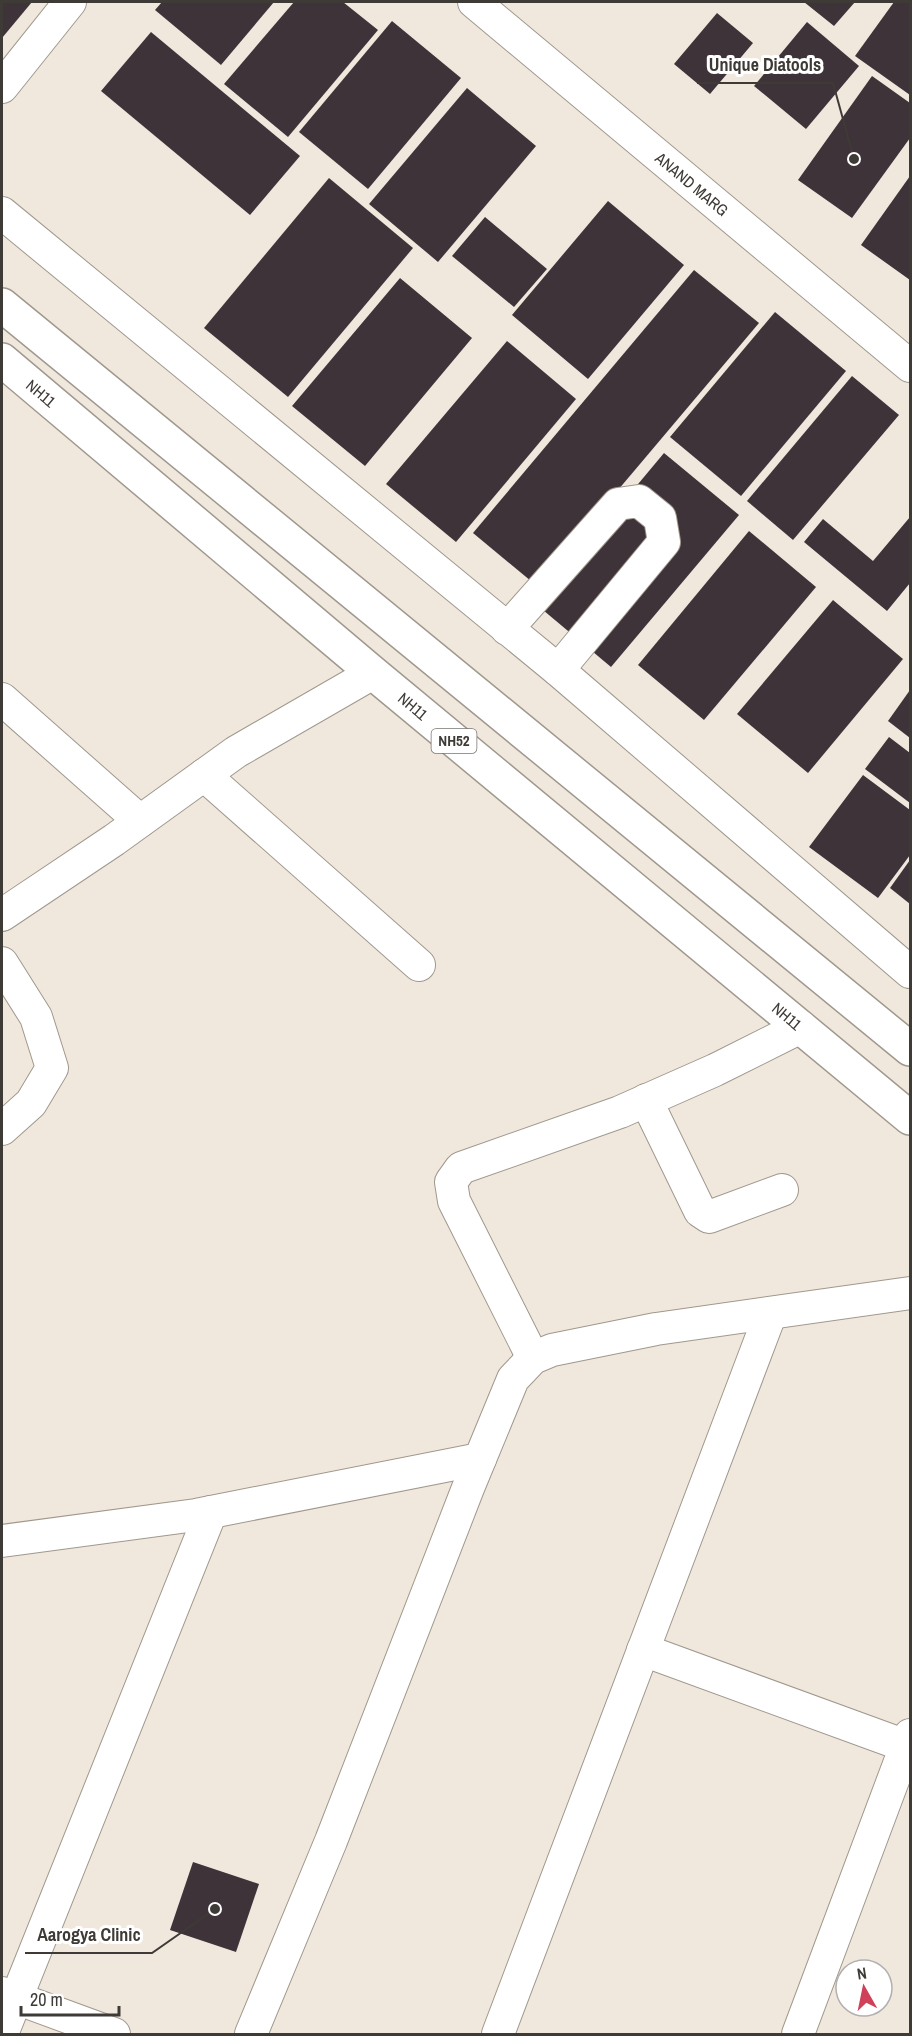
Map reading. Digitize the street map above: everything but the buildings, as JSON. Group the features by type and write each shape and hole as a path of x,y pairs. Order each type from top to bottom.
{"highway":[{"path":"2,305 910,1049"},
{"name":"NH11","path":"2,360 373,673 910,1118"}],"street":[{"path":"2,87 70,2"},
{"name":"ANAND MARG","path":"474,2 910,366"},
{"path":"2,213 558,670 910,972"},
{"path":"507,628 618,504 639,501 660,518 664,542 558,670"},
{"path":"2,915 236,752 373,673"},
{"path":"2,699 140,821"},
{"path":"204,775 418,965"},
{"path":"2,963 36,1017 52,1068 31,1103 2,1129"},
{"path":"533,1358 454,1201 451,1182 461,1168 620,1112 715,1070 801,1028"},
{"path":"646,1100 700,1211 709,1217 782,1190"},
{"path":"251,2034 335,1831 513,1379 533,1358 552,1350 657,1329 770,1315 910,1293"},
{"path":"498,2034 770,1315"},
{"path":"2,1541 211,1512 480,1459"},
{"path":"2,2034 9,1996 211,1512"},
{"path":"642,1650 908,1741 798,2034"},
{"path":"9,1996 114,2034"}],"place":[{"name":"Unique Diatools","path":"854,159"},
{"name":"Aarogya Clinic","path":"215,1909"}]}
